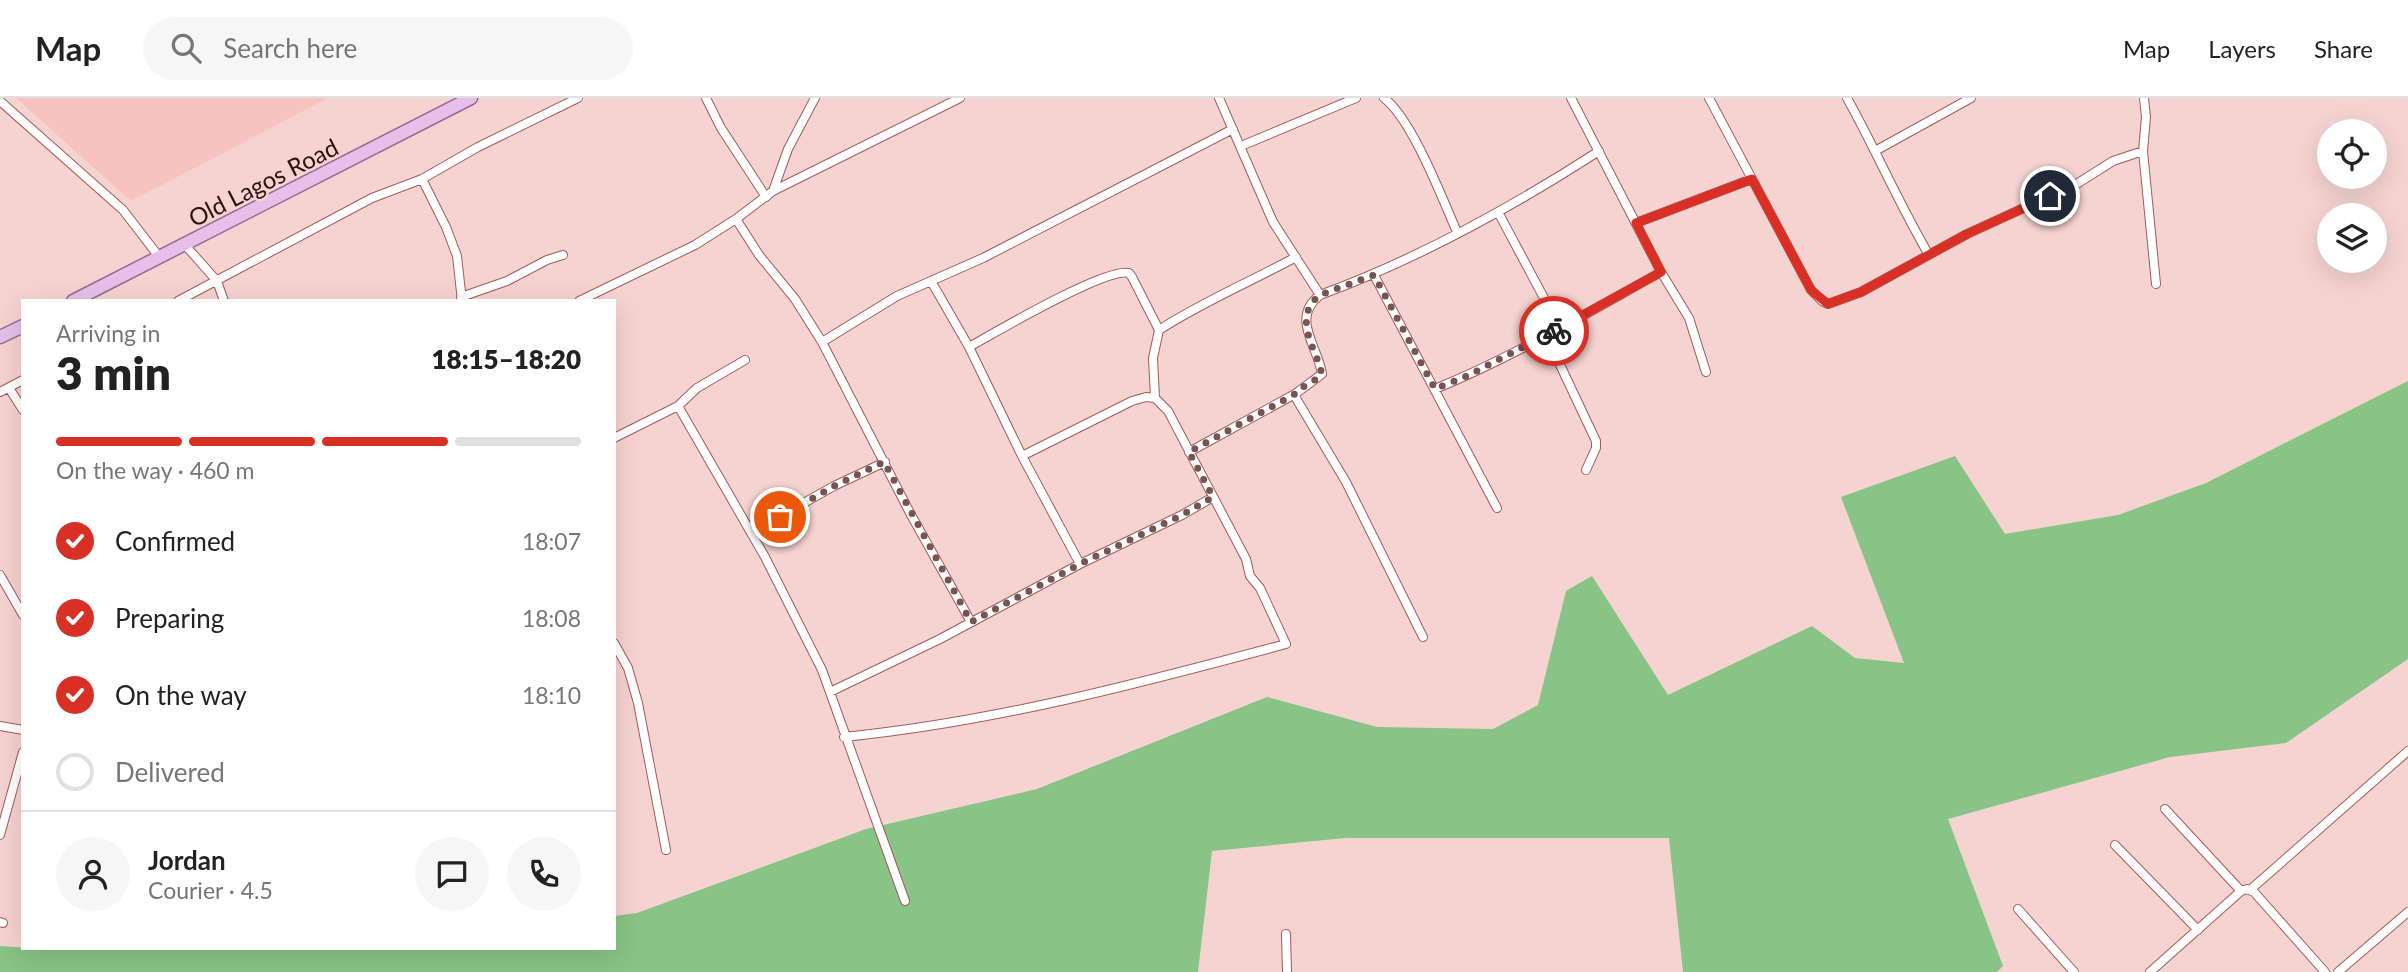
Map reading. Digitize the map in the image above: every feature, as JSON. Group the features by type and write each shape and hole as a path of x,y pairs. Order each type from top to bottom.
{"main road":[{"name":"Old Lagos Road","path":"77,299 471,98"},
{"path":"0,337 21,327"}],"street":[{"path":"182,299 372,198 422,179 478,147 578,98"},
{"path":"706,98 721,128 769,194"},
{"path":"769,194 788,149 815,98"},
{"path":"583,299 695,245 769,194 960,98"},
{"path":"1219,98 1273,222 1320,295"},
{"path":"1241,146 1356,98"},
{"path":"1384,98 1394,102 1457,233"},
{"path":"1570,98 1661,272 1689,318 1706,372"},
{"path":"1709,98 1802,275 1811,290 1828,304 1861,292 1967,234 2067,190 2113,161 2143,151"},
{"path":"1847,98 1929,255"},
{"path":"1875,151 1971,98"},
{"path":"2144,98 2146,117 2143,151 2156,284"},
{"path":"0,101 123,210 160,258"},
{"path":"822,342 876,308 983,258 1233,129"},
{"path":"1189,452 1295,394 1322,374 1305,326 1305,316 1313,301 1320,295 1374,275 1499,212 1599,151"},
{"path":"422,179 457,256 462,299 507,281 547,260 564,255"},
{"path":"1636,223 1752,179"},
{"path":"1499,212 1560,328"},
{"path":"736,219 759,255 795,299 822,342 971,622"},
{"path":"185,245 217,281 223,299"},
{"path":"1159,330 1187,312 1296,257"},
{"path":"844,737 924,727 1071,699 1286,644 1260,588 1250,576 1246,559 1168,411 1156,398 1153,358 1159,330 1129,273 1123,272 1093,282 969,346"},
{"path":"1435,389 1469,375 1560,328 1661,272"},
{"path":"1374,275 1497,508"},
{"path":"931,281 969,346 1022,456 1080,564"},
{"path":"1546,335 1596,441 1596,448 1586,470"},
{"path":"616,437 678,405 697,388 745,360"},
{"path":"21,381 4,390 21,408"},
{"path":"1295,394 1346,482 1423,637"},
{"path":"1022,456 1132,401 1146,397 1156,398"},
{"path":"678,405 749,527 822,670 905,901"},
{"path":"749,527 770,522 884,462"},
{"path":"830,692 1213,497"},
{"path":"0,575 21,612"},
{"path":"616,647 628,668 638,703 666,850"},
{"path":"0,726 21,730"},
{"path":"2150,972 2408,751"},
{"path":"0,835 21,758"},
{"path":"2165,809 2325,972"},
{"path":"2115,845 2198,930"},
{"path":"2018,909 2074,972"},
{"path":"2338,972 2408,912"},
{"path":"1286,933 1287,972"}],"shaded area":[{"path":"16,98 328,98 131,201"}],"green space":[{"path":"2408,381 2408,659 2286,743 2170,757 1948,819 2003,966 1997,972 1683,972 1669,838 1345,838 1212,851 1198,972 0,972 0,946 21,947 21,950 616,950 616,916 637,913 866,829 1037,789 1267,697 1377,727 1493,729 1538,705 1566,591 1592,576 1668,695 1812,626 1855,658 1904,663 1841,497 1955,456 2005,534 2118,515 2206,483"}],"way so far":[{"path":"780,517 834,486 884,462 971,622 1213,497 1189,452 1295,394 1320,377 1321,370 1305,326 1309,307 1320,295 1374,275 1435,389 1469,375 1554,331"}],"route":[{"path":"1554,331 1661,272 1636,223 1752,179 1811,290 1828,304 1861,292 1967,234 2050,196"}]}
